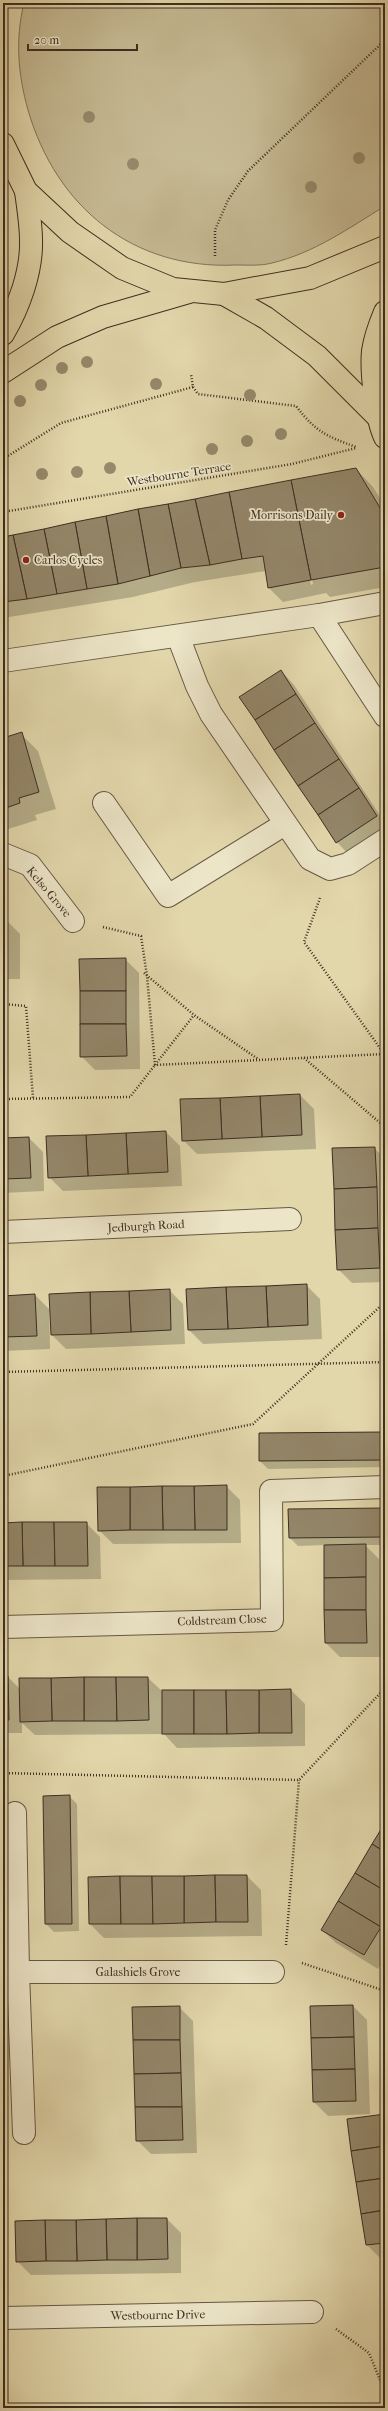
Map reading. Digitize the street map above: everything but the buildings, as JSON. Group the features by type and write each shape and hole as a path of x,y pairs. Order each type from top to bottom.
{"main road":[{"path":"3,144 26,191 31,240 29,263 22,290 10,322 3,334"},
{"path":"26,191 70,232 122,268 173,289 190,292 224,294 310,278 385,247"},
{"path":"3,372 57,337 97,320 190,292"},
{"path":"224,294 266,318 317,356 377,416"},
{"path":"385,312 378,328 373,352 377,416 385,436"}],"street":[{"path":"3,661 319,615 385,603"},
{"path":"319,615 385,716"},
{"path":"178,636 197,686 211,714 310,859 330,869 348,864 385,840"},
{"path":"104,803 168,896 285,824"},
{"name":"Kelso Grove","path":"3,854 30,865 73,920"},
{"name":"Jedburgh Road","path":"3,1232 290,1219"},
{"name":"Coldstream Close","path":"3,1627 272,1620 271,1491 385,1487"},
{"path":"15,1813 10,1972 24,2133"},
{"name":"Galashiels Grove","path":"10,1972 279,1964"},
{"name":"Westbourne Drive","path":"3,2318 312,2312"}],"path":[{"path":"215,256 215,230 228,200 248,171 385,40"},
{"path":"191,374 193,387 198,394 296,406 310,424 326,436 357,448"},
{"path":"3,459 61,423 193,387"},
{"name":"Westbourne Terrace","path":"3,512 292,464 357,448 385,436"},
{"path":"330,869 304,942 384,1054"},
{"path":"73,920 141,936 148,976 155,1065"},
{"path":"144,973 194,1015 259,1060"},
{"path":"3,1004 26,1006 33,1098"},
{"path":"3,1099 130,1097 194,1015"},
{"path":"155,1065 384,1054"},
{"path":"304,1058 385,1127"},
{"path":"3,1476 253,1424 318,1362 385,1302"},
{"path":"3,1372 318,1362 385,1362"},
{"path":"385,1688 299,1780 279,1964 385,1991"},
{"path":"3,1773 299,1780"},
{"path":"312,2312 369,2352 385,2392"}],"shaded area":[{"path":"24,3 385,3 385,206 317,246 287,259 268,264 199,264 164,257 132,244 104,226 79,203 58,176 41,145 28,110 20,70 19,30"}],"place":[{"name":"Morrisons Daily","path":"341,515"},
{"name":"Carlos Cycles","path":"26,560"}]}
